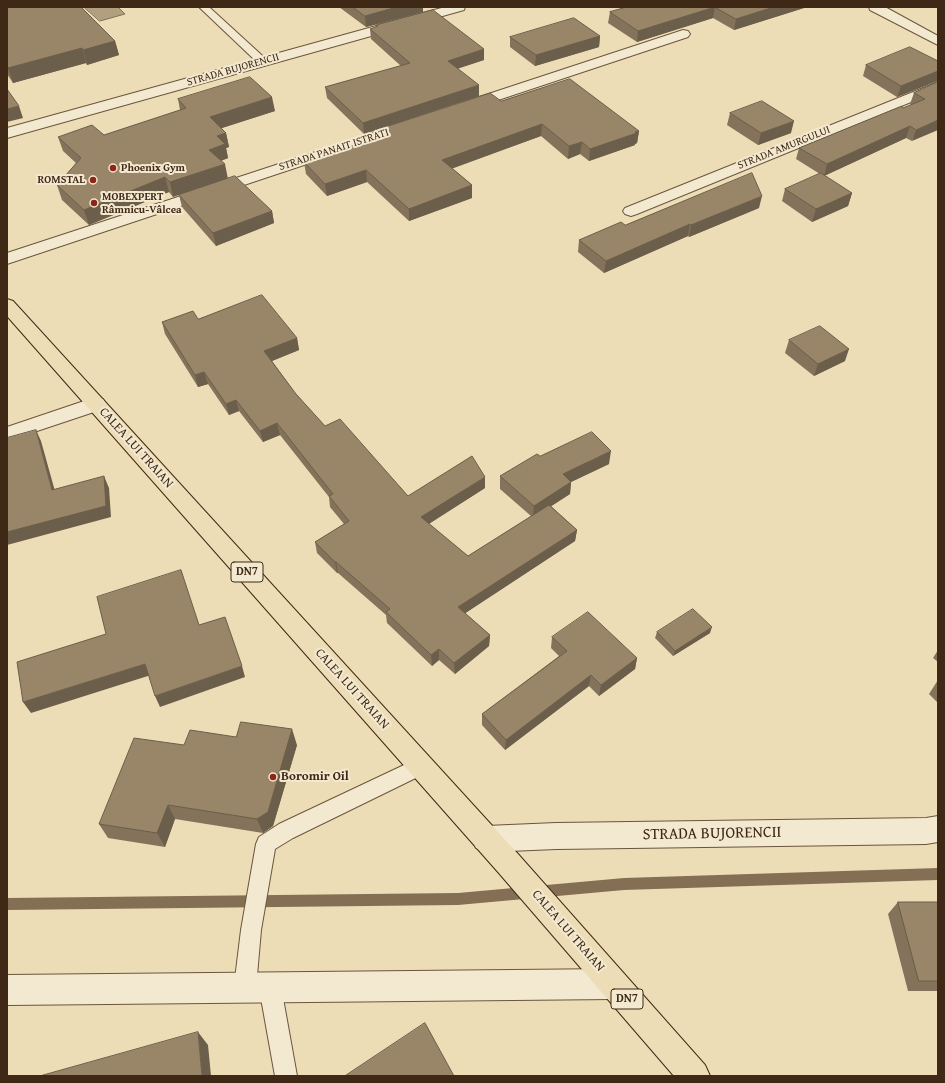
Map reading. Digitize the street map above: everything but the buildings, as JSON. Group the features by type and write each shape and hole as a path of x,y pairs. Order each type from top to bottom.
{"highway":[{"name":"CALEA LUI TRAIAN","path":"7,304 508,863 694,1076"}],"street":[{"name":"STRADA BUJORENCII","path":"7,133 459,7"},
{"path":"875,7 938,41"},
{"path":"450,112 683,34"},
{"name":"STRADA AMURGULUI","path":"631,211 938,86"},
{"name":"STRADA PANAIT ISTRATI","path":"7,259 413,124"},
{"path":"7,434 96,404"},
{"name":"STRADA BUJORENCII","path":"486,839 556,836 926,831 938,829"},
{"path":"7,990 614,984"}],"lane":[{"path":"204,7 263,62"},
{"path":"286,1076 258,987 251,930 266,844 286,831 421,766"}],"shaded area":[{"path":"84,7 118,7 125,14 100,21"}],"waterway":[{"path":"7,904 458,899 624,884 938,874"}],"place":[{"name":"Phoenix Gym","path":"113,168"},
{"name":"ROMSTAL","path":"93,180"},
{"name":"MOBEXPERT Râmnicu-Vâlcea","path":"94,203"},
{"name":"Boromir Oil","path":"273,777"}]}
